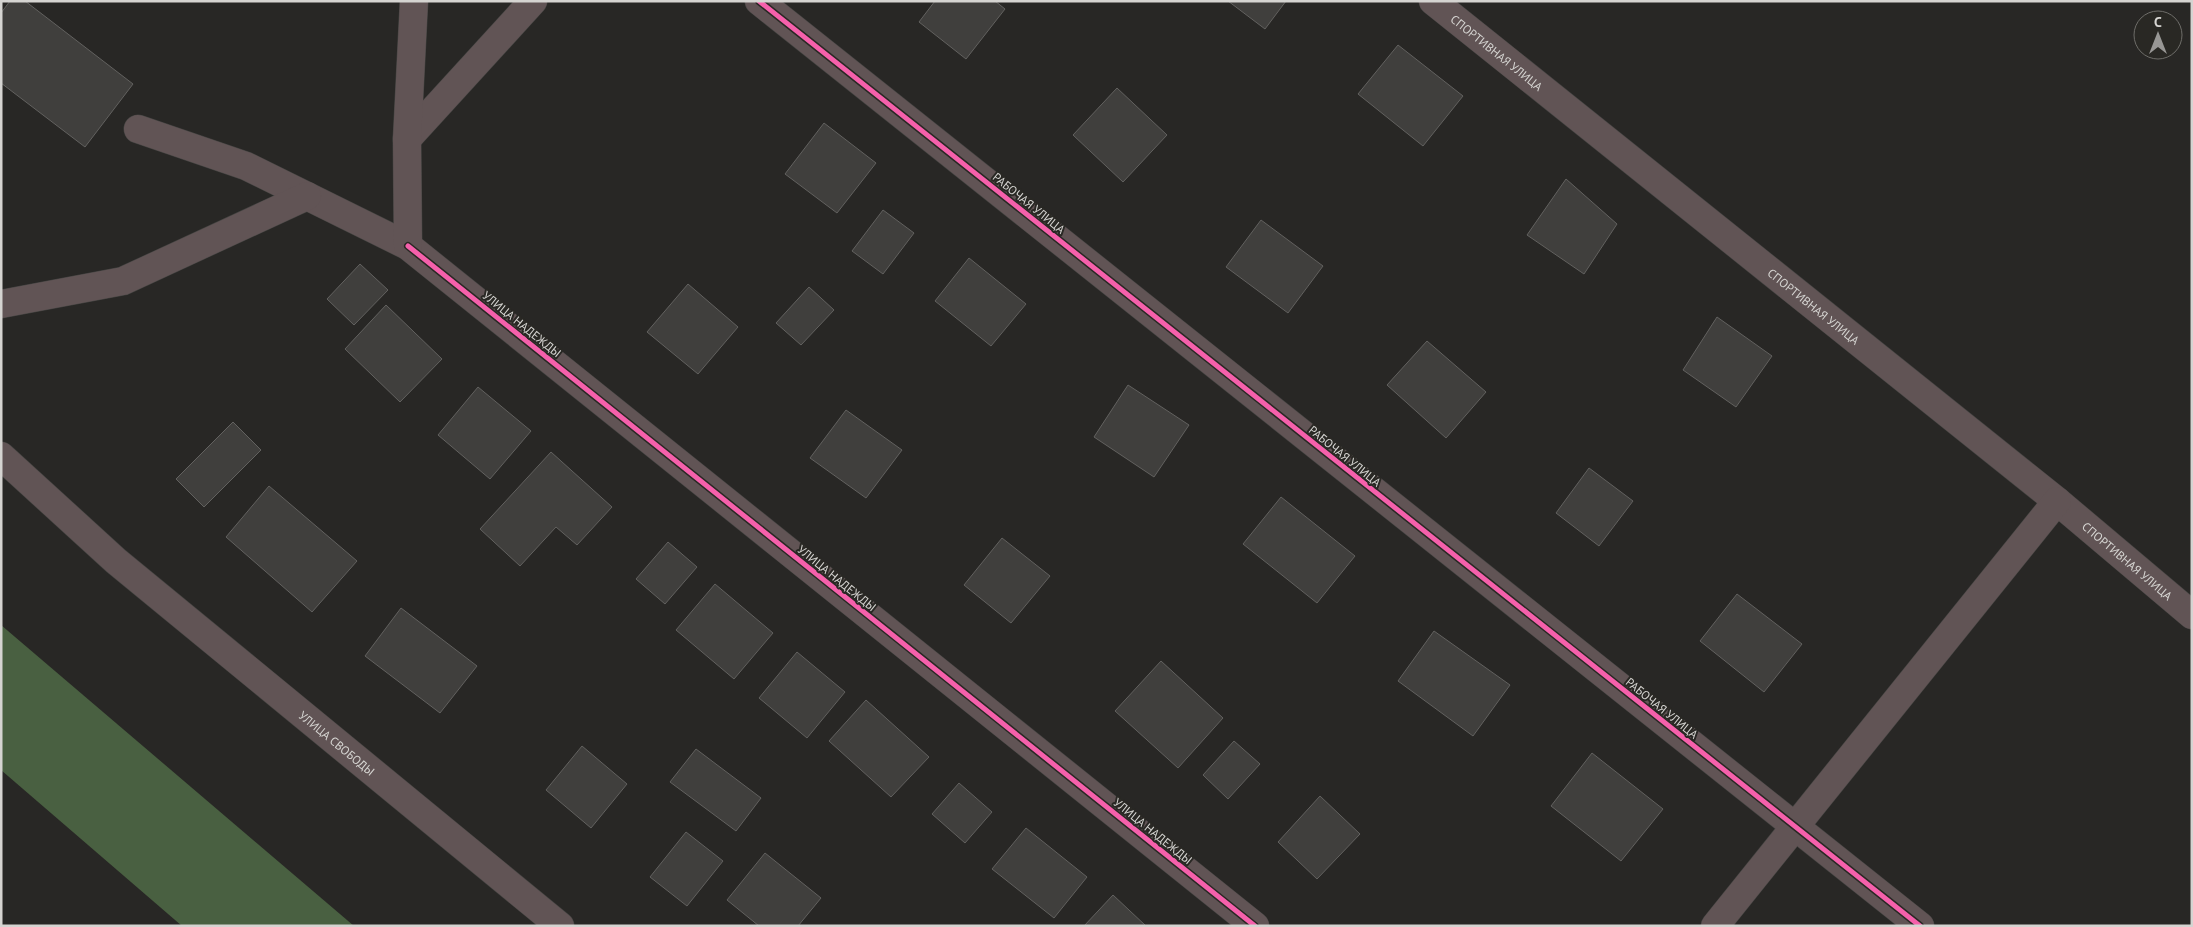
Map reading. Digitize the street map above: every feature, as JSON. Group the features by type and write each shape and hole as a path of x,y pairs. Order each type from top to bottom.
{"street":[{"path":"408,246 407,139 414,1"},
{"path":"407,139 533,1"},
{"name":"РАБОЧАЯ УЛИЦА","path":"759,1 1920,926"},
{"name":"СПОРТИВНАЯ УЛИЦА","path":"1433,1 2056,501 2192,615"},
{"name":"УЛИЦА НАДЕЖДЫ","path":"138,128 246,166 408,246 1255,926"},
{"path":"1,304 123,281 307,196"},
{"name":"УЛИЦА СВОБОДЫ","path":"1,456 116,561 560,926"},
{"path":"1715,926 2056,501"}],"green space":[{"path":"1,625 354,926 182,926 1,770"}],"building":[{"path":"10,1 25,1 133,84 85,147 1,83 1,13"},
{"path":"935,1 995,1 1005,9 966,59 919,22"},
{"path":"1228,1 1286,1 1265,29"},
{"path":"1398,45 1463,96 1423,146 1358,94"},
{"path":"1117,88 1167,135 1123,182 1073,135"},
{"path":"824,123 876,163 837,213 785,174"},
{"path":"1566,179 1617,224 1584,274 1527,235"},
{"path":"883,210 914,233 883,274 852,251"},
{"path":"1261,220 1323,266 1288,313 1226,267"},
{"path":"969,258 1026,304 991,346 935,301"},
{"path":"360,264 388,290 354,325 327,299"},
{"path":"688,284 738,327 698,374 647,332"},
{"path":"809,287 834,310 801,345 776,323"},
{"path":"386,305 442,359 400,402 345,349"},
{"path":"1717,317 1772,356 1736,407 1683,370"},
{"path":"1427,341 1486,392 1446,438 1387,385"},
{"path":"1128,385 1189,425 1154,477 1094,437"},
{"path":"478,387 531,431 490,479 438,435"},
{"path":"846,410 902,450 866,498 810,458"},
{"path":"233,422 261,450 204,507 176,479"},
{"path":"551,452 612,507 577,545 556,527 520,566 480,529"},
{"path":"1589,468 1633,501 1599,546 1556,513"},
{"path":"269,486 357,561 312,612 226,537"},
{"path":"1281,497 1355,556 1317,603 1243,544"},
{"path":"1002,538 1050,576 1011,623 964,585"},
{"path":"668,542 697,567 665,604 636,579"},
{"path":"715,584 773,633 734,679 676,630"},
{"path":"1737,594 1802,644 1764,692 1700,641"},
{"path":"401,608 477,666 440,713 365,656"},
{"path":"1434,631 1510,685 1473,736 1398,681"},
{"path":"797,652 845,692 807,738 759,698"},
{"path":"1161,661 1223,718 1178,768 1115,711"},
{"path":"866,700 929,757 891,797 829,741"},
{"path":"1234,741 1260,764 1228,799 1203,775"},
{"path":"582,746 627,784 591,828 546,790"},
{"path":"696,749 761,798 736,831 670,782"},
{"path":"1592,753 1663,809 1621,861 1551,806"},
{"path":"959,783 992,812 965,843 932,814"},
{"path":"1320,796 1360,834 1317,879 1278,842"},
{"path":"1026,828 1087,877 1054,918 992,869"},
{"path":"686,832 723,861 687,906 650,877"},
{"path":"765,853 821,898 798,926 759,926 727,900"},
{"path":"1113,895 1146,926 1084,926"}],"cycle path":[{"path":"759,1 1920,926"},
{"path":"408,246 1255,926"}]}
